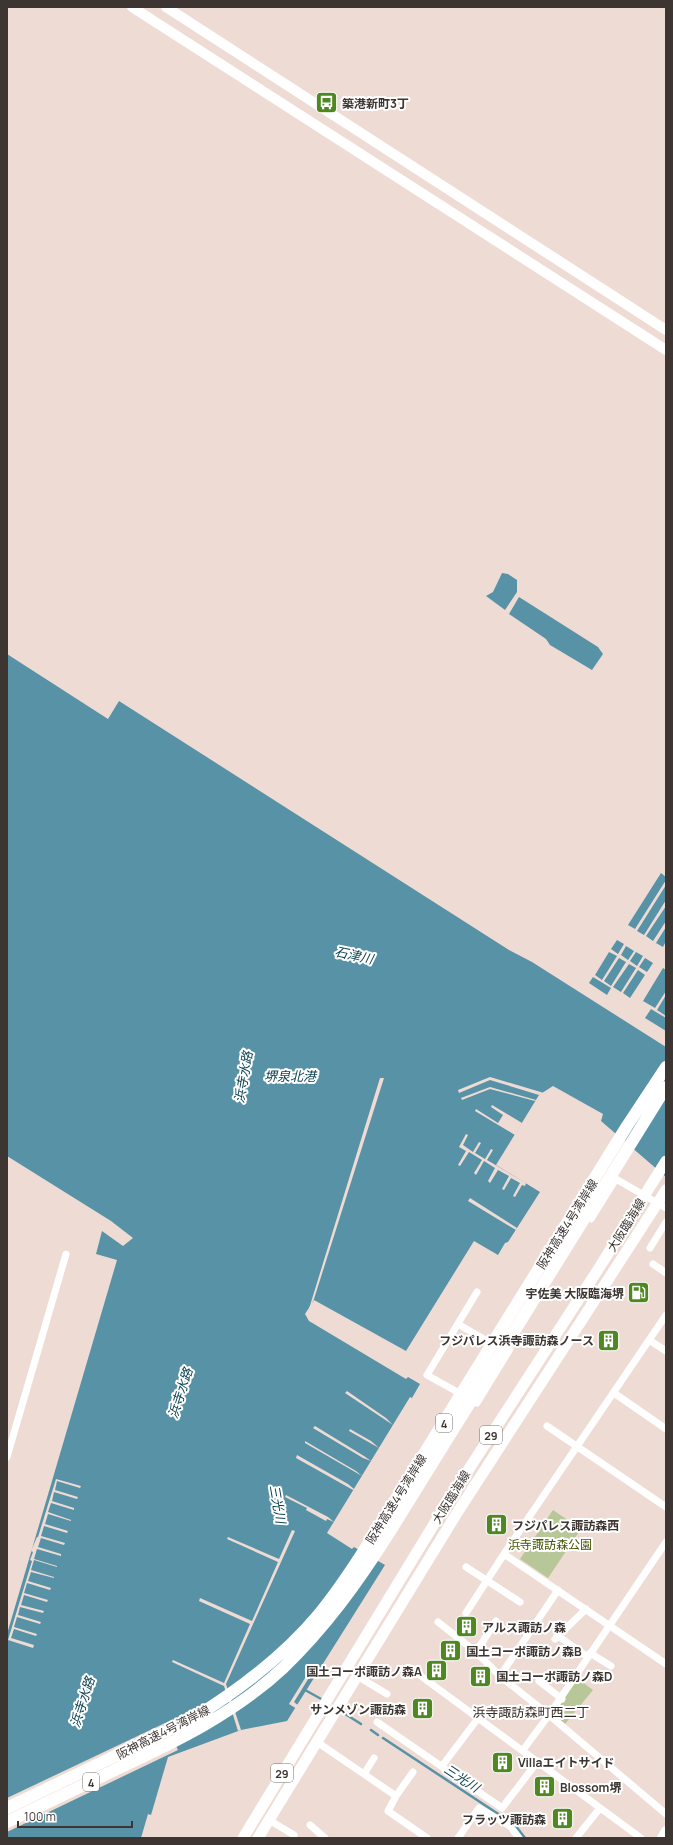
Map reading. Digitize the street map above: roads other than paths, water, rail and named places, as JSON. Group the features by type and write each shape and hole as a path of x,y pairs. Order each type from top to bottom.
{"highway":[{"name":"阪神高速4号湾岸線","path":"7,1808 162,1735 198,1716 246,1683 271,1662 319,1614 341,1586 380,1526 627,1126 666,1067"},
{"name":"阪神高速4号湾岸線","path":"7,1822 174,1742 228,1711 282,1669 329,1620 351,1591 385,1539 666,1087"}],"main road":[{"name":"大阪臨海線","path":"243,1838 445,1506 599,1268 666,1161"},
{"name":"大阪臨海線","path":"258,1838 457,1513 662,1206 666,1190"}],"street":[{"path":"132,7 666,350"},
{"path":"166,7 666,330"},
{"path":"477,1292 427,1375 477,1403 616,1179 662,1206"},
{"path":"650,1248 666,1222"},
{"path":"7,1457 66,1254"},
{"path":"653,1264 666,1273"},
{"path":"466,1613 504,1554 666,1315"},
{"path":"458,1324 508,1353"},
{"path":"649,1340 666,1351"},
{"path":"614,1393 666,1429"},
{"path":"547,1426 666,1507"},
{"path":"523,1750 562,1699 589,1655 666,1542"},
{"path":"504,1554 666,1664"},
{"path":"466,1567 520,1602"},
{"path":"500,1676 558,1590"},
{"path":"586,1609 557,1638 611,1666"},
{"path":"476,1652 496,1621"},
{"path":"438,1622 476,1652 500,1676 549,1715 666,1814"},
{"path":"410,1668 479,1717 642,1838"},
{"path":"358,1676 388,1694"},
{"path":"539,1681 562,1699"},
{"path":"442,1766 479,1717"},
{"path":"377,1722 502,1808 538,1761"},
{"path":"317,1742 396,1796"},
{"path":"364,1774 374,1758"},
{"path":"402,1773 411,1775 396,1796 388,1811 427,1838"},
{"path":"458,1838 479,1808 510,1826 519,1838"},
{"path":"576,1838 600,1808"},
{"path":"269,1820 294,1834"},
{"path":"310,1824 325,1838"},
{"path":"662,1838 666,1831"}],"water":[{"path":"502,573 508,574 517,580 517,592 505,610 486,596 493,592"},
{"path":"519,597 598,647 603,654 592,670 550,645 546,639 509,614"},
{"name":"堺泉北港","path":"7,654 108,719 119,701 509,950 532,962 666,1047 666,1177 601,1121 603,1114 553,1086 539,1095 496,1165 540,1192 498,1255 474,1241 406,1351 314,1300 305,1314 309,1321 406,1379 408,1377 420,1384 412,1398 410,1397 327,1533 352,1549 354,1547 385,1565 287,1721 241,1730 168,1757 151,1815 148,1814 141,1838 7,1838 7,1634 117,1260 96,1254 102,1231 123,1246 133,1238 111,1221 7,1156"},
{"path":"661,873 666,877 666,880 635,929 628,925"},
{"path":"666,885 666,900 644,935 637,931"},
{"path":"666,906 666,921 653,941 646,936"},
{"path":"666,927 666,941 663,947 656,943"},
{"path":"617,940 624,944 618,954 611,949"},
{"path":"626,946 634,951 628,960 621,955"},
{"path":"609,952 617,956 602,980 595,975"},
{"path":"636,952 643,956 637,966 630,961"},
{"path":"619,958 626,962 611,986 604,981"},
{"path":"645,958 653,963 647,972 639,967"},
{"path":"629,964 636,968 621,992 613,987"},
{"path":"663,968 666,970 666,991 655,1008 643,1001"},
{"path":"638,970 645,975 630,998 623,993"},
{"path":"593,977 611,988 607,995 589,983"},
{"path":"666,995 666,1016 657,1010"},
{"path":"651,1009 666,1018 666,1031 645,1018"}],"waterway":[{"name":"三光川","path":"305,1690 323,1700"},
{"name":"三光川","path":"339,1710 361,1724"},
{"name":"三光川","path":"371,1730 378,1735"},
{"name":"三光川","path":"383,1738 515,1825 525,1838"}],"place":[{"name":"築港新町3丁","path":"327,103"},
{"name":"宇佐美 大阪臨海堺","path":"639,1293"},
{"name":"フジパレス浜寺諏訪森ノース","path":"609,1340"},
{"name":"フジパレス諏訪森西","path":"496,1525"},
{"name":"アルス諏訪ノ森","path":"467,1627"},
{"name":"国土コーポ諏訪ノ森B","path":"451,1651"},
{"name":"国土コーポ諏訪ノ森A","path":"437,1671"},
{"name":"国土コーポ諏訪ノ森D","path":"481,1676"},
{"name":"サンメゾン諏訪森","path":"422,1709"},
{"name":"Villaエイトサイド","path":"503,1762"},
{"name":"Blossom堺","path":"544,1787"},
{"name":"フラッツ諏訪森","path":"562,1819"}],"district":[{"name":"浜寺諏訪森町西二丁","path":"531,1712"}],"water label":[{"name":"石津川","path":"354,955"},
{"name":"浜寺水路","path":"243,1077"},
{"name":"浜寺水路","path":"180,1393"},
{"name":"浜寺水路","path":"82,1702"}],"park label":[{"name":"浜寺諏訪森公園","path":"550,1544"}]}
